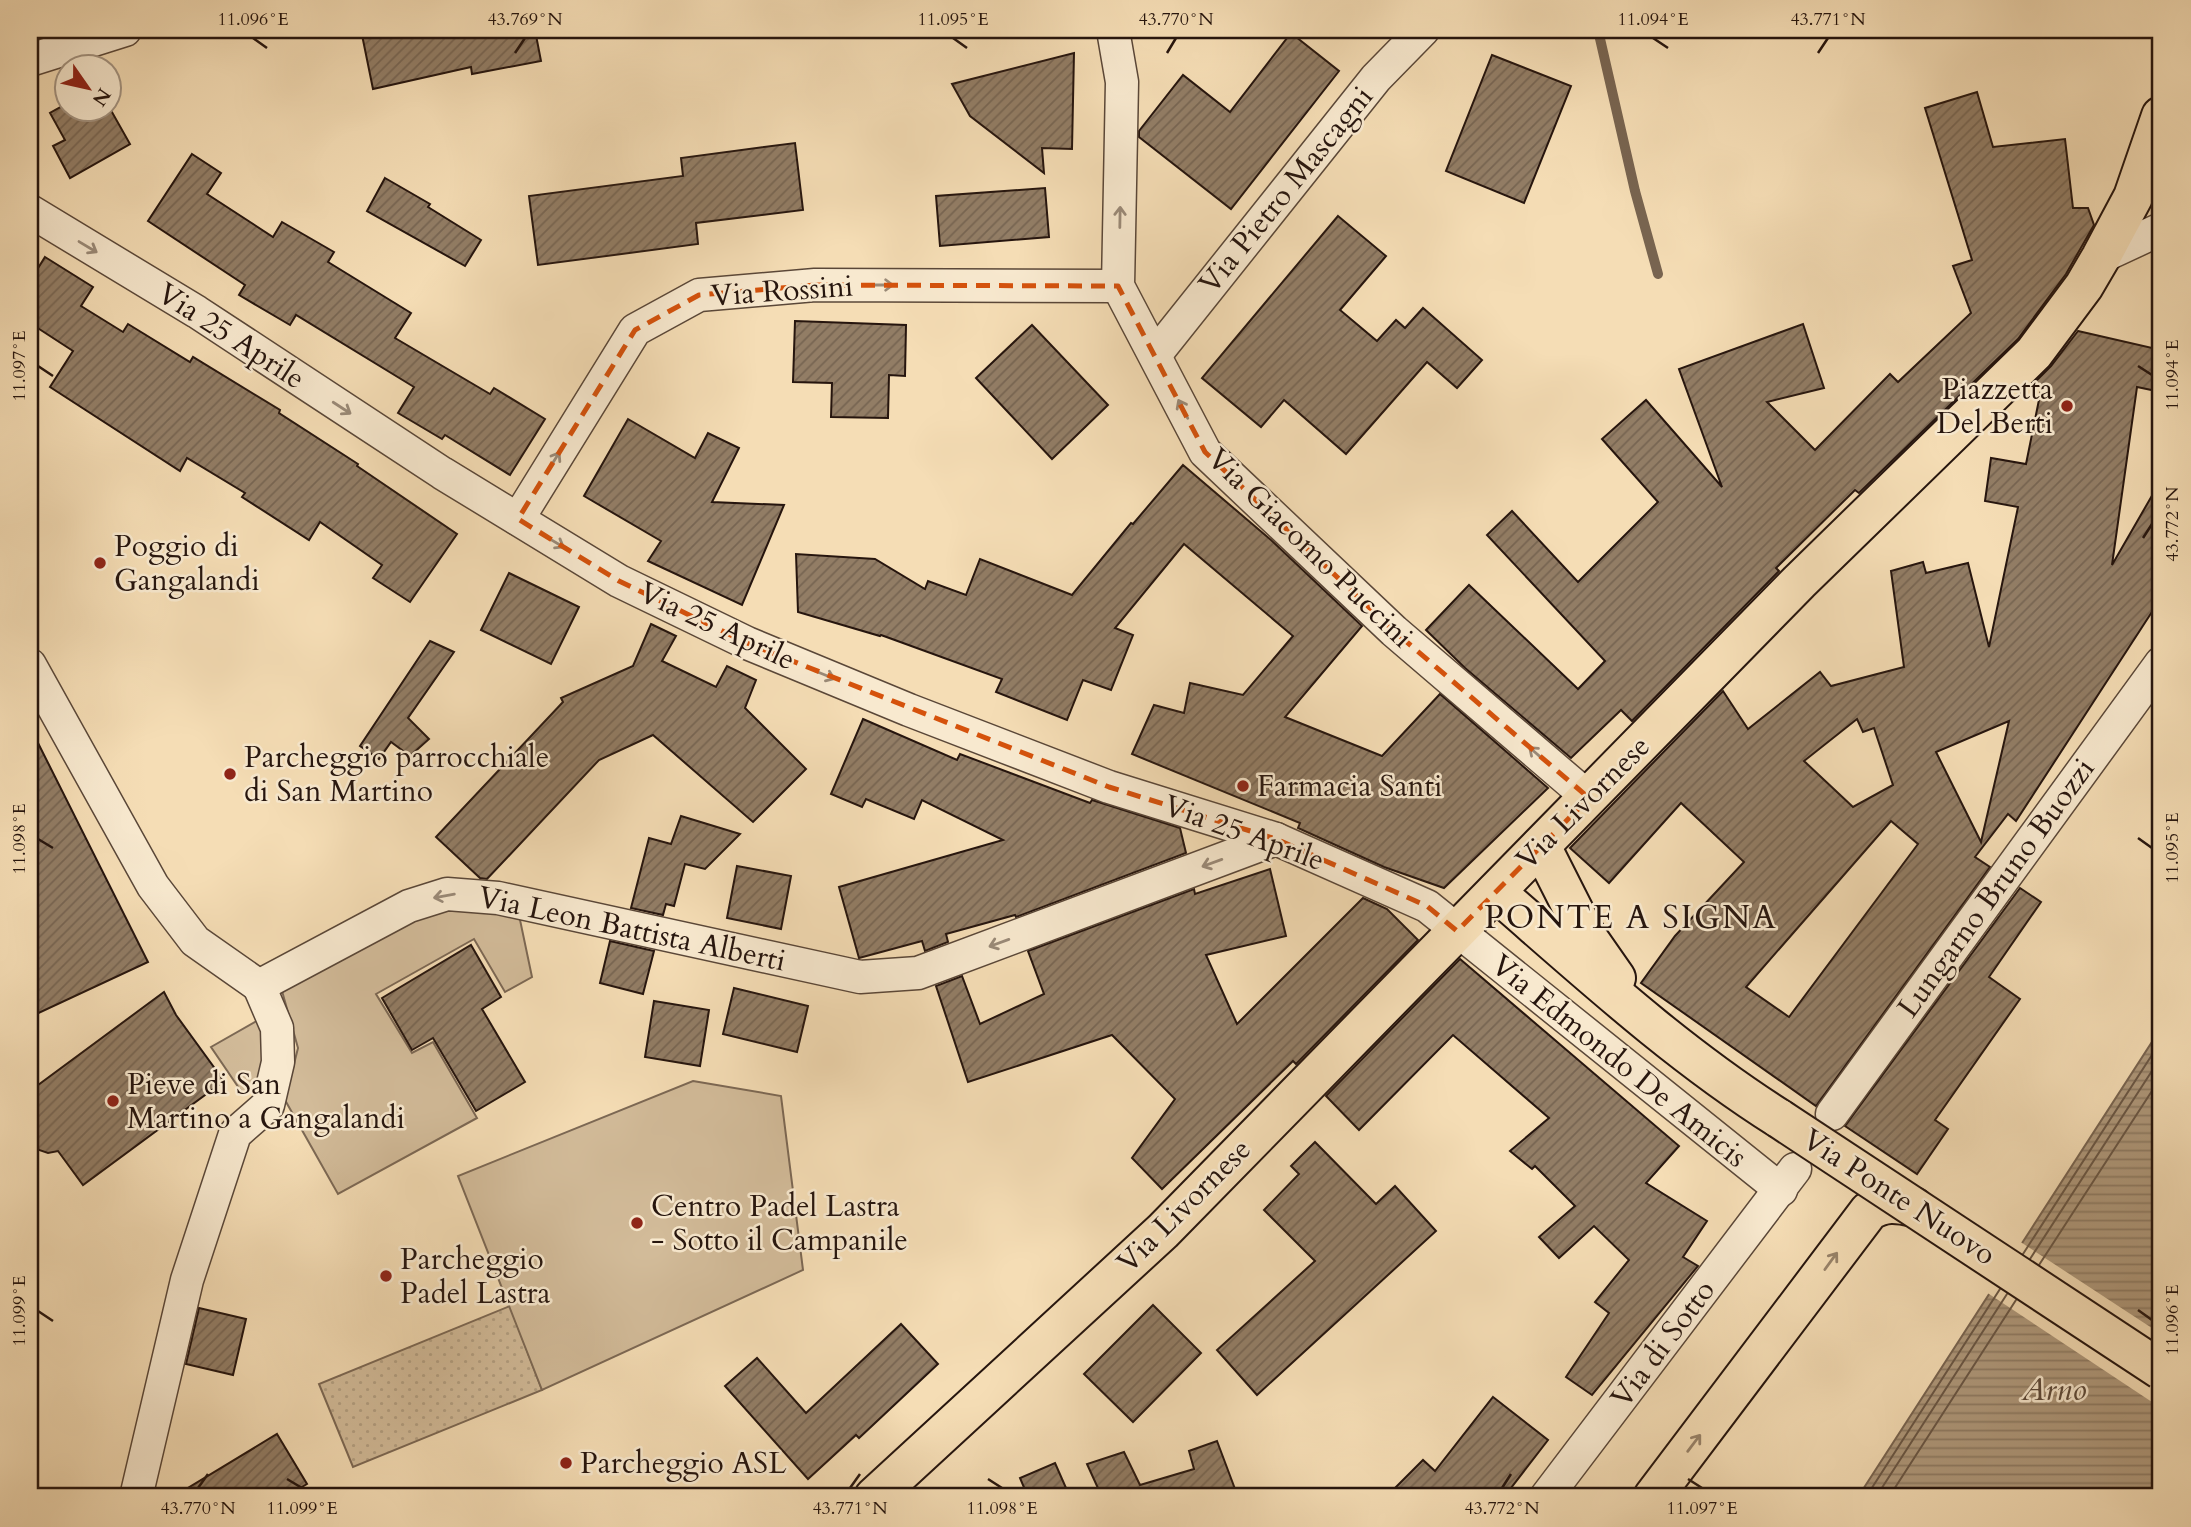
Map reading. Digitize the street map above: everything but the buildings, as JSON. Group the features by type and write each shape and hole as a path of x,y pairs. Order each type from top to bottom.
{"main road":[{"name":"Via Livornese","path":"874,1497 1163,1231 1799,582 2034,353 2071,305 2101,257 2133,197 2161,116"},
{"name":"Via Ponte Nuovo","path":"1541,846 1586,935 1643,1018"},
{"name":"Via Ponte Nuovo","path":"1496,892 1643,1018 1740,1094 2161,1370"},
{"path":"1653,1497 1869,1211 1881,1204 1892,1202 1914,1207"}],"street":[{"path":"30,60 125,30"},
{"name":"Via Giacomo Puccini","path":"1113,30 1122,82 1118,286 1205,453 1394,631 1590,798"},
{"name":"Via Pietro Mascagni","path":"1155,355 1376,78 1423,30"},
{"name":"Via 25 Aprile","path":"30,211 197,312 442,473 619,581 760,648 909,710 1109,787 1276,839 1427,906 1457,931"},
{"path":"2101,257 2161,229"},
{"name":"Via Rossini","path":"518,519 635,330 699,295 815,285 1118,286"},
{"name":"Lungarno Bruno Buozzi","path":"1832,1114 2161,663"},
{"path":"30,665 153,886 195,941 260,986 277,1028 278,1062 268,1105 235,1134 187,1280 136,1497"},
{"name":"Via Leon Battista Alberti","path":"260,986 409,906 447,894 498,898 860,977 918,973 1276,839"},
{"name":"Via Edmondo De Amicis","path":"1457,931 1788,1179"},
{"name":"Via di Sotto","path":"1546,1497 1788,1179"}],"highlighted area":[{"path":"815,285 1118,286 1205,452 1394,631 1589,798 1457,931 1427,906 1276,839 1109,787 747,643 619,581 518,519 635,330 699,295"}],"shaded area":[{"path":"453,903 519,915 532,977 505,992 474,939 376,994 412,1053 433,1042 477,1118 338,1194 285,1100 298,1048 282,991 426,912"},
{"path":"260,1019 267,1034 260,1085 243,1094 211,1047"},
{"name":"Centro Padel Lastra - Sotto il Campanile","path":"693,1081 781,1096 803,1270 542,1390 458,1176"},
{"path":"510,1306 542,1390 353,1467 319,1384"}],"water":[{"name":"Arno","path":"2161,1028 2161,1497 1858,1497"}],"pier":[{"path":"2019,1241 2161,1334 2161,1408 1986,1292"}],"waterway":[{"path":"1598,30 1635,191 1658,274"}],"place":[{"name":"Piazzetta Del Berti","path":"2067,406"},
{"name":"Poggio di Gangalandi","path":"100,563"},
{"name":"Parcheggio parrocchiale di San Martino","path":"230,774"},
{"name":"Farmacia Santi","path":"1243,786"},
{"name":"Pieve di San Martino a Gangalandi","path":"113,1101"},
{"name":"Centro Padel Lastra - Sotto il Campanile","path":"637,1223"},
{"name":"Parcheggio Padel Lastra","path":"386,1276"},
{"name":"Parcheggio ASL","path":"566,1463"}],"district":[{"name":"PONTE A SIGNA","path":"1631,917"}]}
